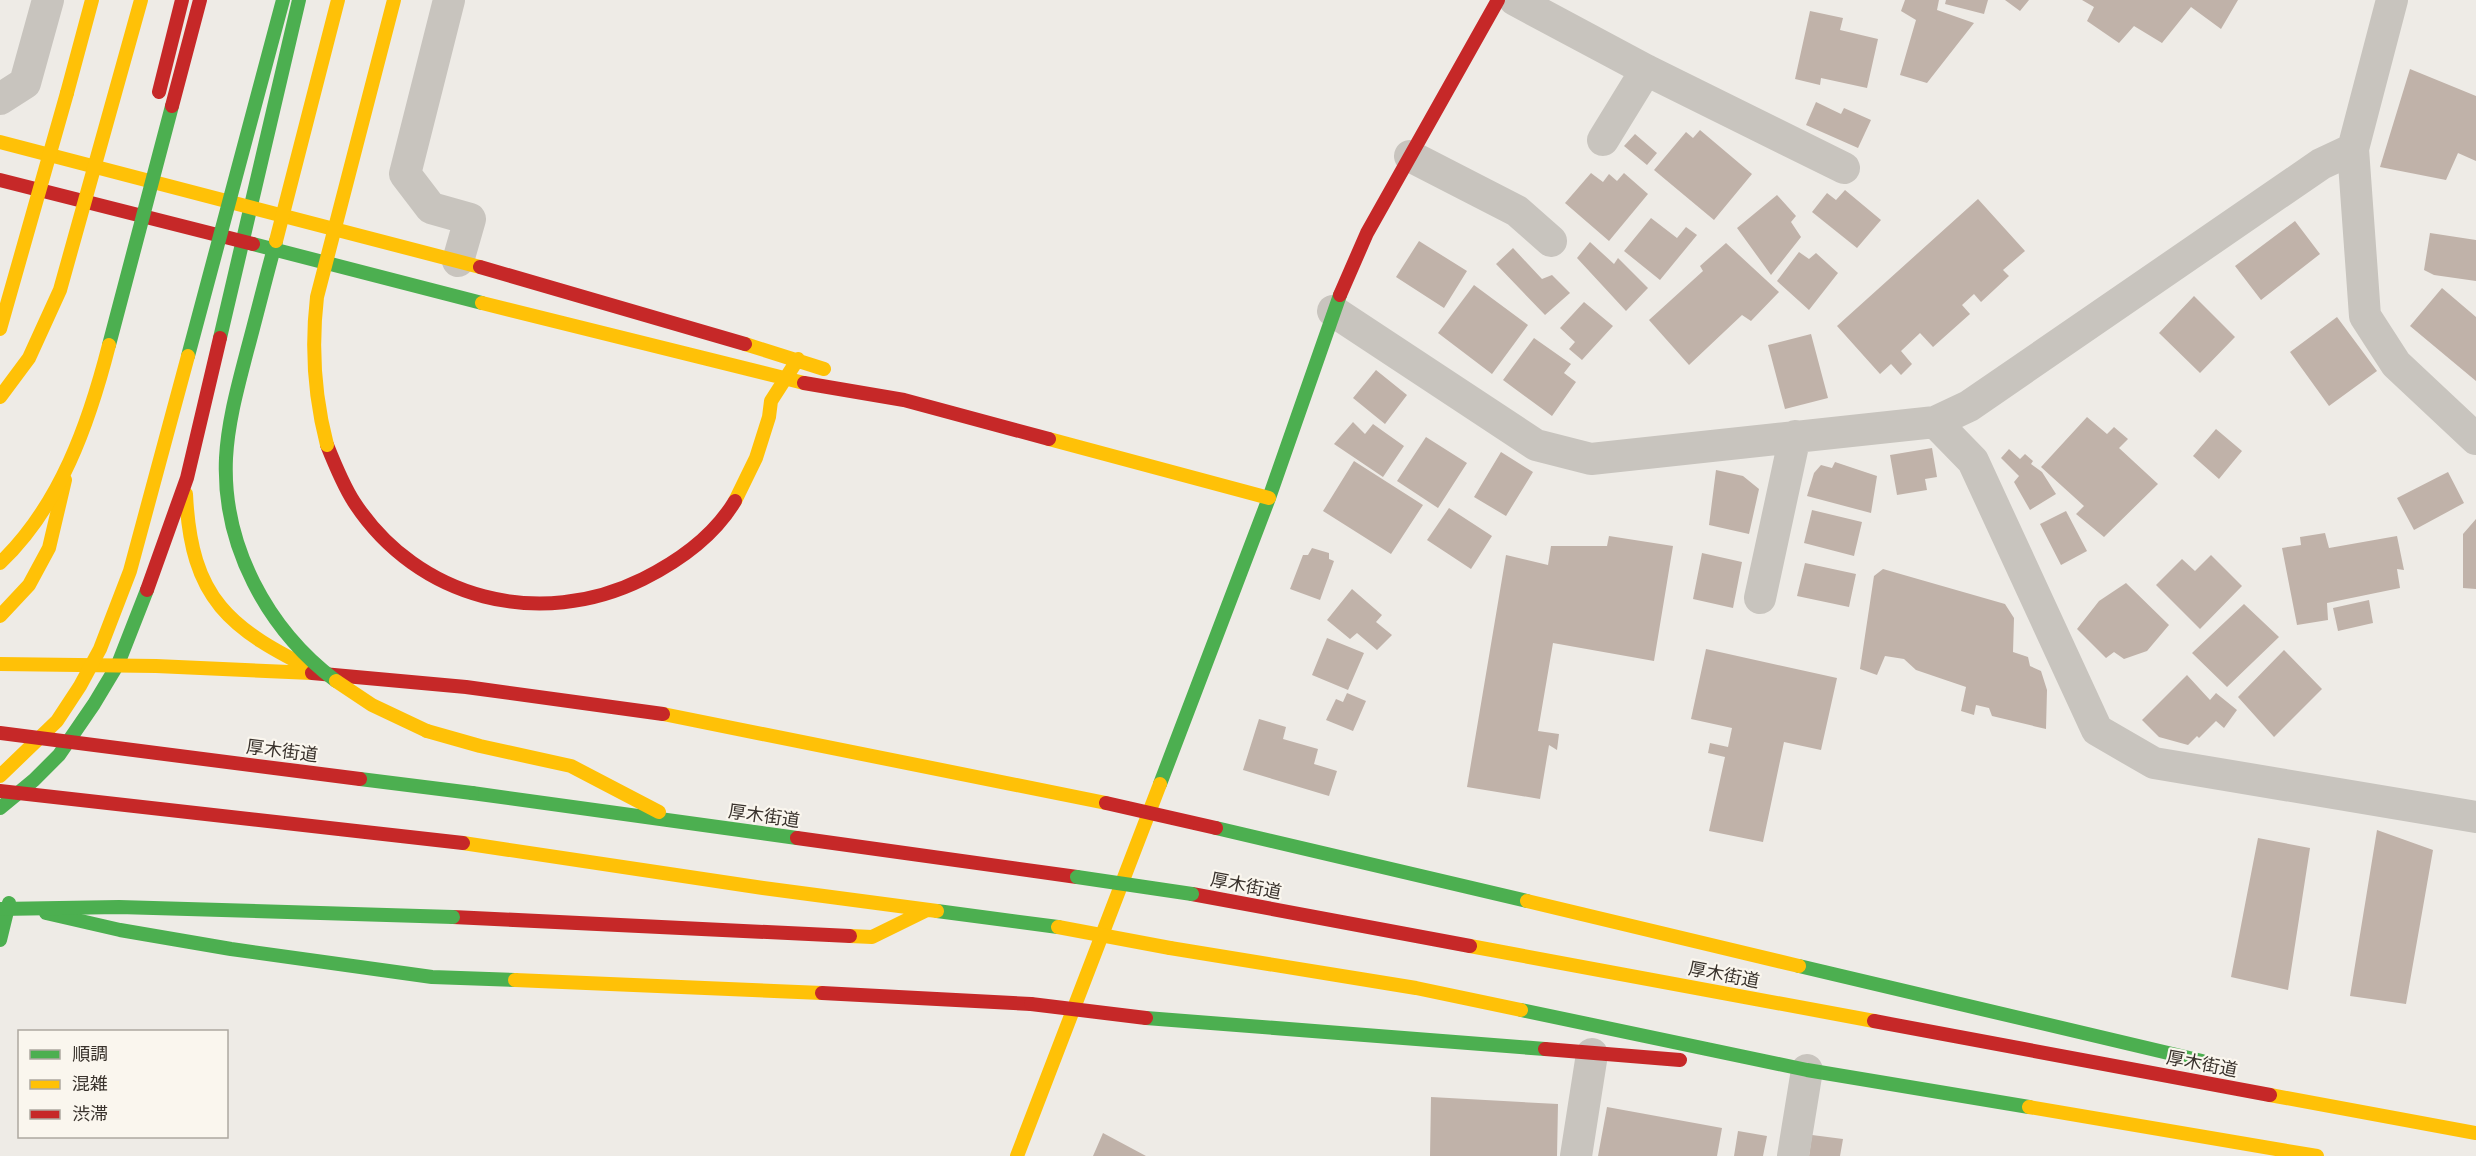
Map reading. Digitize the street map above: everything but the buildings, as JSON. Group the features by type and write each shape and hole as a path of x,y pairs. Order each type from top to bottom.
{"main road":[{"path":"0,329 92,0"},
{"path":"0,397 29,358 60,290 141,0"},
{"path":"157,100 182,0"},
{"path":"0,563 31,528 62,478 82,433 98,388 200,0"},
{"path":"0,776 57,721 79,687 115,614 130,571 283,0"},
{"path":"0,808 34,780 59,755 94,704 118,664 150,583 187,478 299,0"},
{"path":"338,0 236,393 229,430 226,466 228,503 234,536 247,573 266,606 291,640 322,669 353,693 386,713 427,731 480,746 571,766 681,823"},
{"path":"394,0 317,297 311,334 311,370 316,407 327,445 338,474 358,508 387,541 416,566 447,583 481,597 513,603 545,605 576,602 608,595 639,582 698,544 724,518 742,489 758,452 771,401 798,359"},
{"path":"1017,1156 1269,498 1333,310 1366,233 1498,0"},
{"path":"0,142 139,173 251,208 458,261 798,359 904,400"},
{"path":"0,616 29,585 49,548 139,173"},
{"path":"0,180 784,380 904,400 1269,498"},
{"path":"187,478 186,514 191,547 204,586 222,612 260,642 320,673"},
{"path":"0,664 118,664 320,673 426,683 622,707 949,769 1106,803 2220,1065"},
{"name":"厚木街道","path":"0,734 472,793 1192,894 2473,1132"},
{"path":"0,791 464,843 763,888 1058,927 1170,948 1416,988 1807,1070 2317,1156"},
{"path":"3,904 453,917 872,937 927,909"},
{"path":"0,940 3,904"},
{"path":"3,904 120,930 319,962 432,977 917,997 1031,1004 1146,1018 1807,1070"},
{"path":"2300,1086 2473,1132"}],"street":[{"path":"0,99 25,83 48,0"},
{"path":"449,0 405,174 431,208 470,219 458,261"},
{"path":"1515,0 1646,70 1844,168"},
{"path":"2392,0 2353,149 2365,316 2396,364 2476,439"},
{"path":"1603,140 1646,70"},
{"path":"1333,310 1536,445 1591,459 1935,422 1969,406 2321,164 2353,149"},
{"path":"1410,156 1516,212 1551,241"},
{"path":"1935,422 1973,462 2097,730 2154,763 2476,817"},
{"path":"1760,598 1795,436"},
{"path":"1576,1156 1592,1054"},
{"path":"1793,1156 1807,1070"}],"traffic: fast":[{"path":"188,356 283,0"},
{"path":"220,338 299,0"},
{"path":"109,345 172,106"},
{"path":"276,241 231,417 226,458 227,490 232,522 241,553 254,583 270,611 289,636 311,660 336,681"},
{"path":"253,244 482,303"},
{"path":"1160,784 1269,498 1340,295"},
{"path":"0,808 34,780 59,755 94,704 118,664 147,590"},
{"path":"360,779 472,793"},
{"path":"472,793 797,838"},
{"path":"1216,828 1527,901"},
{"path":"1077,877 1192,894"},
{"path":"0,940 9,903"},
{"path":"0,909 119,907 453,917"},
{"path":"937,911 1058,927"},
{"path":"46,913 120,930 231,949 432,977 515,980"},
{"path":"1799,966 2202,1061"},
{"path":"1521,1010 1807,1070 2029,1107"},
{"path":"1146,1018 1545,1049"}],"traffic: slow":[{"path":"67,93 92,0"},
{"path":"0,397 29,358 60,290 141,0"},
{"path":"276,241 338,0"},
{"path":"327,445 319,408 315,371 314,335 317,297 394,0"},
{"path":"0,329 67,93"},
{"path":"0,142 480,267"},
{"path":"482,303 804,383"},
{"path":"745,344 824,369"},
{"path":"0,563 40,516 56,490 82,433 109,345"},
{"path":"0,776 57,721 80,686 100,649 130,571 188,356"},
{"path":"735,501 756,458 769,417 771,401 798,359"},
{"path":"1049,439 1269,498"},
{"path":"0,616 29,585 49,548 65,480"},
{"path":"186,494 189,530 196,560 207,586 221,607 239,625 261,641 320,673"},
{"path":"0,664 156,666 312,673"},
{"path":"336,681 372,705 427,731"},
{"path":"663,714 1106,803"},
{"path":"427,731 480,746 571,766 659,812"},
{"path":"1017,1156 1160,784"},
{"path":"463,843 763,888 937,911"},
{"path":"1527,901 1799,966"},
{"path":"850,936 872,937 927,910"},
{"path":"1058,927 1170,948"},
{"path":"1470,946 1874,1021"},
{"path":"1170,948 1416,988 1521,1010"},
{"path":"515,980 822,993"},
{"path":"2270,1095 2476,1133"},
{"path":"2029,1107 2317,1156"}],"traffic: jam":[{"path":"159,92 182,0"},
{"path":"172,106 200,0"},
{"path":"1340,295 1367,233 1498,0"},
{"path":"0,180 253,244"},
{"path":"480,267 745,344"},
{"path":"147,590 187,478 220,338"},
{"path":"804,383 904,400 1049,439"},
{"path":"327,445 354,502 381,536 412,563 446,583 484,596 523,603 563,602 604,594 643,579 670,564 695,546 717,525 735,501"},
{"path":"312,673 466,687 663,714"},
{"path":"0,733 360,779"},
{"path":"0,791 463,843"},
{"path":"1106,803 1216,828"},
{"path":"797,838 1077,877"},
{"path":"1192,894 1470,946"},
{"path":"453,917 850,936"},
{"path":"822,993 1031,1004"},
{"path":"1031,1004 1146,1018"},
{"path":"1874,1021 2270,1095"},
{"path":"1545,1049 1680,1060"}]}
